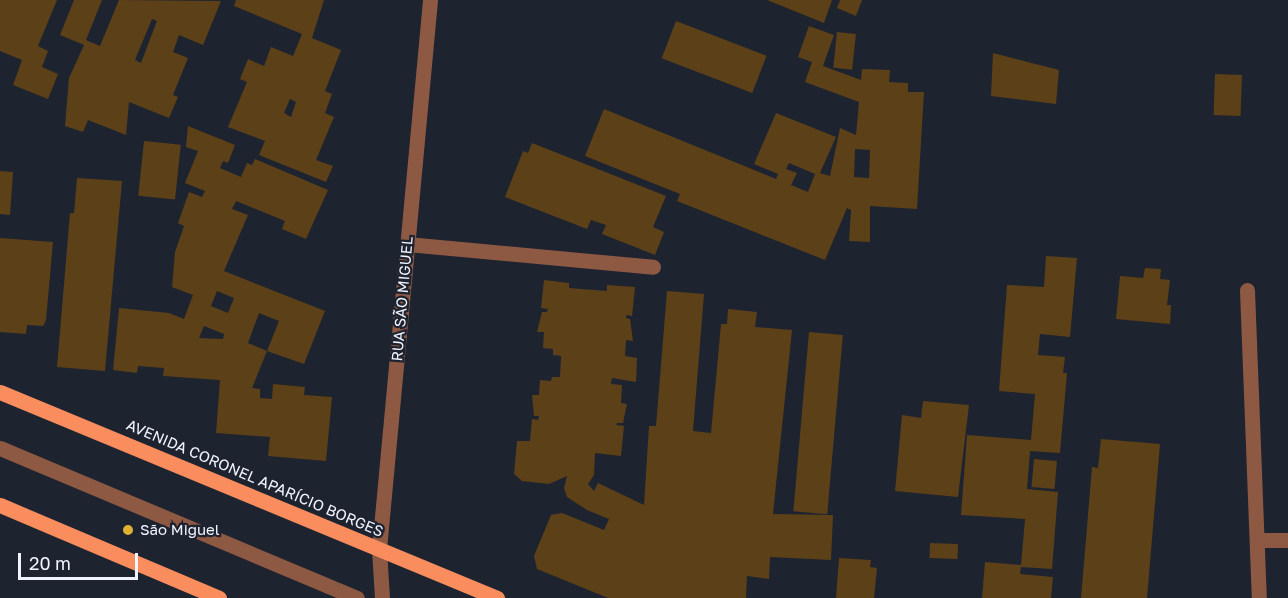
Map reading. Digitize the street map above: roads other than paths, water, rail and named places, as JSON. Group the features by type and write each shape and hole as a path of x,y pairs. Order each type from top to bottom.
{"main road":[{"name":"AVENIDA CORONEL APARÍCIO BORGES","path":"0,392 497,598"},
{"path":"0,505 219,598"}],"street":[{"name":"RUA SÃO MIGUEL","path":"382,598 379,549 430,0"},
{"path":"407,244 653,267"},
{"path":"1247,290 1259,598"},
{"path":"0,448 357,598"},
{"path":"1257,540 1288,540"}],"place":[{"name":"São Miguel","path":"128,530"}]}
